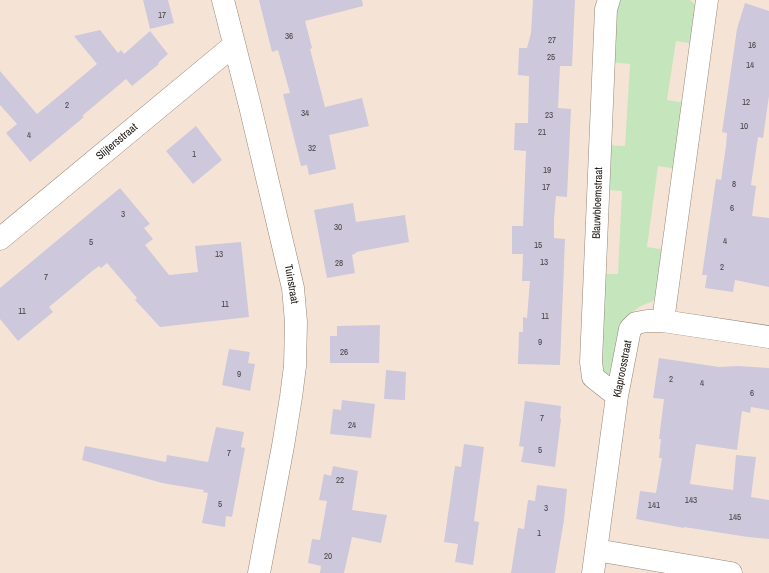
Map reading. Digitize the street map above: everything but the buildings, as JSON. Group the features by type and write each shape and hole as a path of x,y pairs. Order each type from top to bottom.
{"street":[{"name":"Tuinstraat","path":"223,0 293,288 296,322 295,366 284,446 259,573"},
{"name":"Blauwbloemstraat","path":"609,0 606,9 591,362 594,377 617,396"},
{"path":"663,321 707,0"},
{"name":"Slijtersstraat","path":"0,239 234,45"},
{"name":"Klaproosstraat","path":"593,573 617,396 630,329 636,323 663,321 769,337"},
{"path":"596,550 731,573"}],"green space":[{"path":"614,0 690,0 696,5 695,44 676,41 667,100 686,103 677,169 658,166 647,247 666,250 657,292 653,301 641,306 624,320 613,371 606,376 598,371 600,274 618,274 622,191 604,190 604,145 625,146 630,64 609,62"}]}
